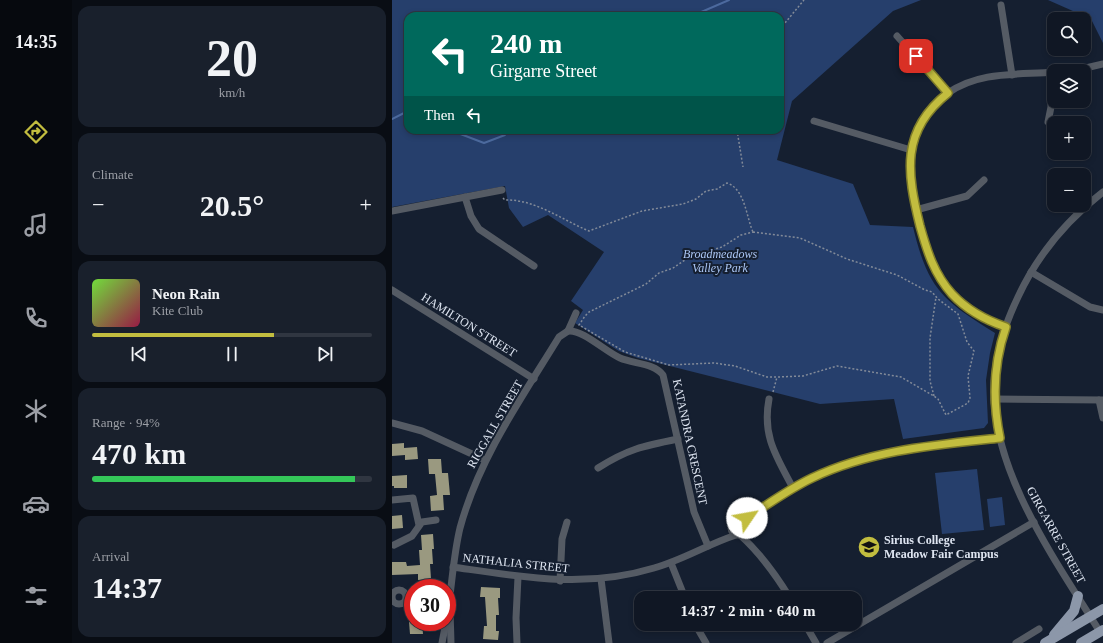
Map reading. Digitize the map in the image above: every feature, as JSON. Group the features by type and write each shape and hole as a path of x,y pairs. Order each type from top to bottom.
{"main road":[{"path":"1046,642 1074,611 1078,596"},
{"path":"1046,642 1103,609"},
{"path":"1081,643 1101,631"}],"street":[{"path":"1001,5 1012,75"},
{"path":"897,36 948,93"},
{"path":"1091,67 1103,64"},
{"path":"1006,327 995,323 968,308 946,287 936,272 928,256 916,210 910,177 911,150 915,136 924,120 934,105 948,93 969,82 982,78 1047,72"},
{"path":"814,121 911,150"},
{"path":"916,210 967,196 984,180"},
{"path":"392,211 501,191"},
{"name":"GIRGARRE STREET","path":"1101,631 1090,617 1034,522 1013,479 1000,438 994,399 996,365 1006,327 1017,299 1031,272 1047,248 1065,226 1103,192"},
{"path":"465,197 471,216 479,229 534,266"},
{"path":"1031,272 1090,306 1103,310"},
{"name":"HAMILTON STREET","path":"393,293 534,379"},
{"name":"RIGGALL STREET","path":"452,579 466,510 485,460 560,337 568,331 576,313"},
{"name":"KATANDRA CRESCENT","path":"568,331 580,334 619,358 657,369 662,373 666,382 694,512 708,546"},
{"path":"769,399 766,416 770,444 793,488"},
{"path":"994,399 1101,400 1103,418"},
{"path":"392,423 422,431 485,460"},
{"path":"760,510 741,532 732,532 731,527 733,523 740,522 793,488 829,471 870,456 910,449 1000,438"},
{"path":"598,468 620,454 635,448 678,439"},
{"path":"392,500 413,498 419,525"},
{"path":"394,545 412,536 419,525 429,520 436,520"},
{"path":"560,581 562,539 567,522"},
{"path":"740,522 743,524 741,532"},
{"path":"827,643 1034,522"},
{"name":"NATHALIA STREET","path":"715,542 731,527"},
{"path":"741,532 786,591"},
{"name":"NATHALIA STREET","path":"453,567 518,577 560,581 602,579 633,574 671,563 715,542 741,532"},
{"path":"671,563 682,591"},
{"path":"517,643 516,618 518,577"},
{"path":"602,579 609,643"},
{"path":"1016,643 1039,629"},
{"path":"442,643 444,631"},
{"name":"RIGGALL STREET","path":"450,631 451,643"},
{"path":"699,631 706,643"},
{"path":"809,631 816,643"}],"path":[{"path":"784,24 804,0"},
{"path":"738,134 742,167"},
{"path":"501,191 505,200 518,201 548,211 589,231 642,211 683,204 696,199 706,191 717,189 727,183 736,188 742,198 753,232"},
{"path":"753,232 800,238 847,259 897,275 925,290 932,292 936,297 958,314 967,342 974,353 969,368 970,398 967,404 946,415 938,400 934,396 901,377 838,366 803,376 766,377 735,366 714,363 669,365 625,352 579,324 584,316 589,312 646,284 659,273 674,268 691,256 722,247 741,235 753,232"},
{"path":"934,396 930,381 930,338 936,297"},
{"path":"773,392 777,377"}],"green space":[{"name":"Broadmeadows Valley Park","path":"392,0 921,0 893,11 792,101 784,132 784,12 404,12 404,134 784,134 777,160 853,184 870,225 913,227 925,265 940,291 962,311 995,333 986,380 988,423 984,428 903,439 894,399 820,404 638,358 619,351 575,323 583,310 571,301 604,252 548,215 523,227 509,208 505,186 392,207"},
{"path":"1048,0 1103,0 1103,43 1091,19 1091,12 1075,12"},
{"path":"977,469 984,530 942,534 935,473"},
{"path":"1002,497 1005,525 990,527 987,499"}],"building":[{"path":"404,443 404,448 417,447 418,459 405,460 405,455 392,456 392,444"},
{"path":"428,459 441,459 442,473 448,473 450,495 443,495 444,510 431,511 430,496 437,495 435,474 429,474"},
{"path":"407,475 407,488 394,488 394,486 392,486 392,476"},
{"path":"402,515 403,528 392,529 392,516"},
{"path":"433,534 433,564 430,564 431,579 418,579 418,574 392,575 392,562 406,562 407,566 420,565 419,550 422,550 421,535"},
{"path":"481,587 500,588 500,598 498,598 499,615 496,615 496,631 499,631 498,640 483,639 484,626 487,626 485,597 480,597"},
{"path":"410,631 423,631 423,634 410,634"}],"waterway":[{"path":"701,12 729,0"},
{"path":"392,119 404,113"},
{"path":"460,134 484,143 505,134"}],"place":[{"name":"Sirius College Meadow Fair Campus","path":"869,547"}],"route":[{"path":"747,518 780,496 812,478 870,456 920,447 1000,438 996,419 994,382 998,352 1006,327 982,317 968,308 952,294 939,278 928,256 911,187 909,166 915,136 920,125 934,105 948,93 916,56"}]}
